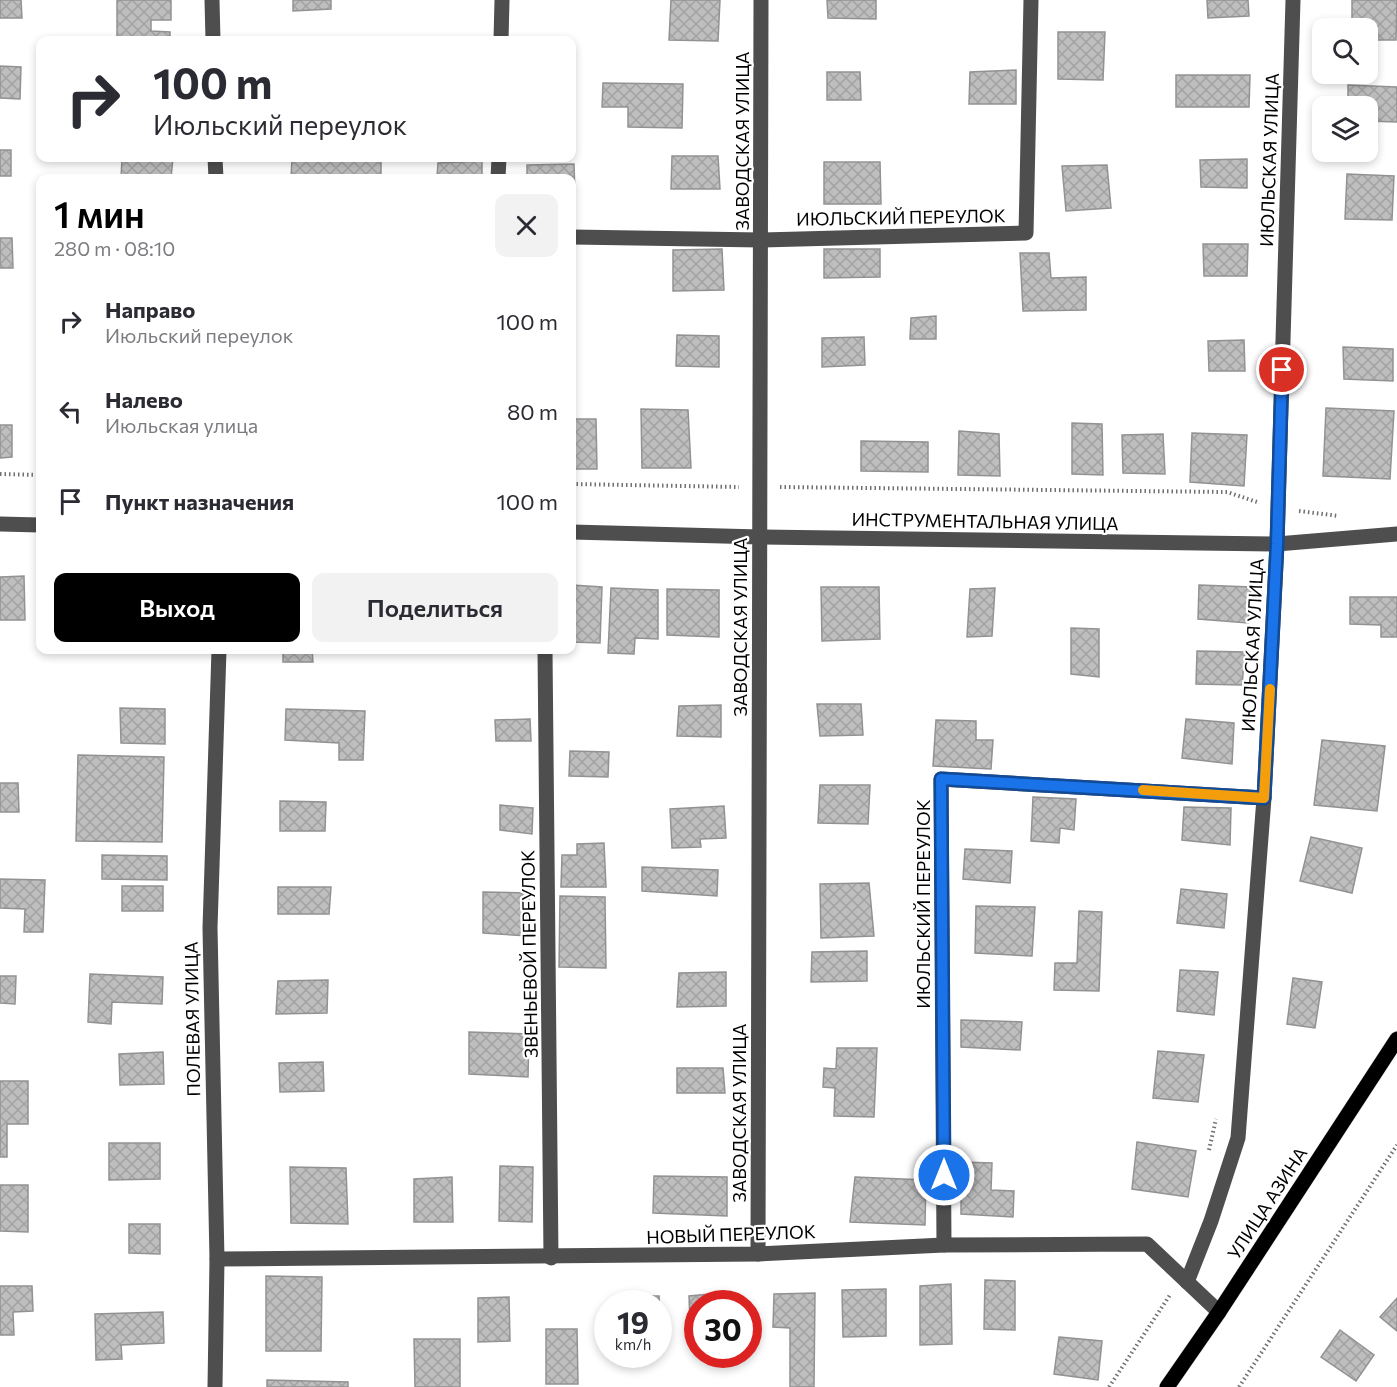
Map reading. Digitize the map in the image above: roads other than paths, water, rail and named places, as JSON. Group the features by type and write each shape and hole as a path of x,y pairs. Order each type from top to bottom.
{"main road":[{"name":"УЛИЦА АЗИНА","path":"1167,1387 1219,1312 1397,1039"}],"street":[{"path":"212,0 213,36"},
{"path":"501,36 502,0"},
{"name":"ЗАВОДСКАЯ УЛИЦА","path":"758,1254 762,0"},
{"name":"ИЮЛЬСКИЙ ПЕРЕУЛОК","path":"761,240 1026,233 1032,0"},
{"name":"ИЮЛЬСКАЯ УЛИЦА","path":"1184,1280 1211,1221 1238,1138 1264,798 1277,544 1293,0"},
{"path":"576,237 761,240"},
{"path":"0,524 36,525"},
{"name":"ИНСТРУМЕНТАЛЬНАЯ УЛИЦА","path":"576,532 1277,544 1397,534"},
{"name":"ПОЛЕВАЯ УЛИЦА","path":"215,1387 218,1259 210,928 219,654"},
{"name":"ЗВЕНЬЕВОЙ ПЕРЕУЛОК","path":"545,654 551,1258"},
{"name":"ИЮЛЬСКИЙ ПЕРЕУЛОК","path":"944,1245 941,779 1264,798"},
{"name":"НОВЫЙ ПЕРЕУЛОК","path":"218,1259 551,1258 758,1254 944,1245 1147,1244 1219,1312"}]}
